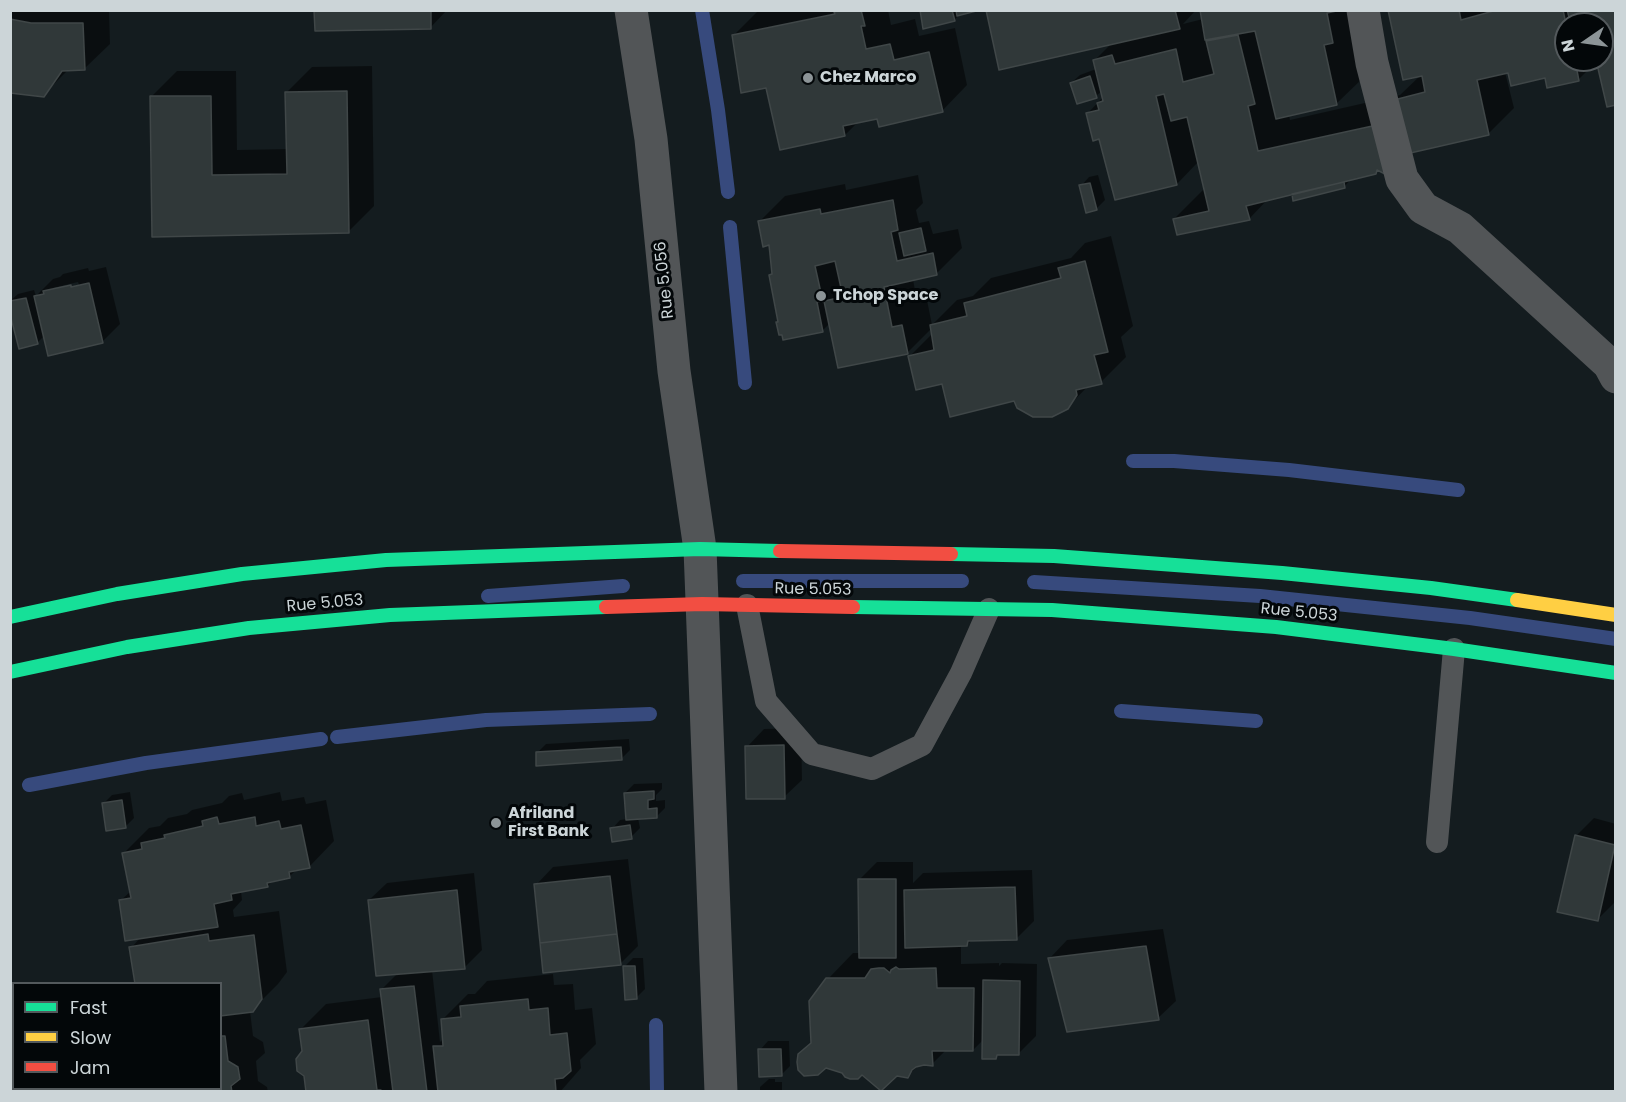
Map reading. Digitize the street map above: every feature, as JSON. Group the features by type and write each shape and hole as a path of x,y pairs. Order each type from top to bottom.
{"main road":[{"path":"10,617 117,594 243,574 386,560 700,549 1054,556 1282,573 1419,587 1616,615"},
{"name":"Rue 5.053","path":"10,672 127,647 249,628 390,615 702,604 1052,610 1276,627 1454,649 1616,673"}],"street":[{"name":"Rue 5.056","path":"631,10 651,139 674,371 700,549 721,1092"},
{"path":"1363,10 1372,63 1402,179 1423,208 1460,228 1609,364 1616,377"}],"lane":[{"path":"747,605 766,701 812,754 872,769 922,745 962,673 989,609"},
{"path":"1437,842 1454,649"}],"building":[{"path":"314,10 431,10 431,29 315,31"},
{"path":"861,10 865,26 861,26 866,49 890,44 894,60 929,52 943,112 879,127 877,119 843,126 845,136 780,150 766,88 741,93 732,35 835,14 834,12"},
{"path":"920,10 952,10 955,21 923,29"},
{"path":"956,10 980,10 957,16"},
{"path":"986,10 1175,10 1180,29 999,70"},
{"path":"1200,10 1341,10 1327,13 1333,43 1324,45 1337,105 1276,119 1255,31 1205,40"},
{"path":"1388,10 1459,10 1461,20 1497,10 1563,10 1563,12 1554,12 1554,72 1577,72 1579,81 1547,88 1545,78 1511,86 1508,73 1477,80 1489,135 1406,154 1394,100 1425,92 1422,76 1403,80"},
{"path":"1567,10 1616,10 1616,105 1607,107 1599,72 1614,72 1614,12 1568,12"},
{"path":"10,19 31,23 83,23 85,70 62,71 44,97 10,93"},
{"path":"1238,35 1255,104 1248,106 1258,151 1377,125 1385,174 1377,170 1376,174 1246,206 1250,220 1177,235 1173,219 1209,211 1187,117 1171,121 1164,94 1156,96 1177,185 1115,200 1099,139 1093,141 1086,113 1099,110 1097,103 1103,101 1093,60 1112,55 1115,64 1176,49 1183,82 1214,74 1206,41"},
{"path":"1090,76 1097,98 1077,104 1070,83"},
{"path":"347,91 349,233 152,237 150,96 211,96 212,175 287,174 285,92"},
{"path":"1344,182 1345,188 1293,201 1292,194"},
{"path":"1090,183 1097,210 1086,213 1079,185"},
{"path":"893,200 898,230 891,232 897,261 933,253 937,275 884,287 892,327 902,325 908,354 838,368 824,301 843,297 835,261 815,266 823,302 817,302 823,332 783,340 782,335 779,335 776,322 778,322 769,275 772,274 769,245 763,247 758,221 820,209 821,214"},
{"path":"921,228 926,251 904,256 899,233"},
{"path":"1085,261 1108,352 1094,355 1102,384 1076,390 1077,395 1068,409 1052,417 1033,417 1017,408 1014,401 950,417 942,384 916,390 908,356 934,350 930,325 967,316 964,303 1061,278 1058,268"},
{"path":"89,283 103,343 48,356 34,296 44,294 43,291"},
{"path":"26,298 38,344 19,349 10,314 10,301"},
{"path":"784,745 785,799 746,799 745,746"},
{"path":"621,747 622,760 536,766 536,752"},
{"path":"654,791 654,799 648,800 648,809 657,808 657,818 626,820 624,793"},
{"path":"122,800 126,828 106,831 102,803"},
{"path":"217,817 219,824 255,817 256,826 279,821 281,829 301,825 310,868 289,872 290,878 267,883 268,887 231,894 232,900 214,904 218,927 125,941 119,900 131,898 122,853 142,849 141,843 165,838 164,835 203,826 202,821"},
{"path":"630,825 632,839 612,842 610,828"},
{"path":"1575,835 1615,845 1598,921 1557,912"},
{"path":"610,876 617,934 540,943 534,884"},
{"path":"858,879 896,879 896,958 859,958"},
{"path":"1015,887 1017,940 968,941 967,946 905,948 904,890"},
{"path":"457,890 465,969 376,976 368,900"},
{"path":"208,934 209,941 254,935 262,999 253,1012 222,1016 222,982 135,982 129,947"},
{"path":"617,934 621,965 543,973 540,943"},
{"path":"1146,946 1159,1020 1067,1032 1048,958"},
{"path":"623,966 635,966 637,999 625,1000"},
{"path":"896,967 899,969 936,968 937,988 974,988 973,1051 932,1051 933,1066 916,1067 908,1078 897,1076 881,1091 862,1075 858,1079 850,1079 842,1073 826,1068 818,1075 804,1076 798,1070 797,1062 798,1054 811,1043 809,1001 826,978 865,978 871,969 884,968 890,973"},
{"path":"983,980 1020,981 1019,1055 997,1055 996,1059 982,1059"},
{"path":"414,986 427,1092 393,1092 380,989"},
{"path":"528,999 529,1010 548,1008 550,1035 567,1033 571,1071 563,1078 555,1079 556,1092 438,1092 433,1046 443,1046 441,1019 461,1017 460,1006"},
{"path":"368,1020 377,1090 382,1092 306,1092 304,1076 297,1071 296,1059 302,1051 299,1029"},
{"path":"222,1036 225,1036 228,1061 238,1067 240,1079 231,1086 232,1092 163,1092 163,1090 222,1090"},
{"path":"758,1049 781,1049 782,1076 759,1077"}],"waterway":[{"path":"702,10 728,192"},
{"path":"730,227 745,383"},
{"path":"1133,461 1174,461 1289,470 1458,490"},
{"path":"743,581 962,581"},
{"path":"1034,582 1260,596 1470,618 1616,639"},
{"path":"488,596 623,586"},
{"path":"1121,711 1256,721"},
{"path":"337,737 486,720 650,714"},
{"path":"29,785 146,763 321,739"},
{"path":"656,1025 657,1092"}],"traffic: fast":[{"path":"10,617 117,594 242,574 386,560 700,549 780,551"},
{"path":"951,554 1054,556 1282,573 1431,588 1517,600"},
{"path":"10,672 127,647 249,628 390,615 606,607"},
{"path":"853,607 1052,610 1276,627 1454,649 1616,673"}],"traffic: slow":[{"path":"1517,600 1616,615"}],"traffic: jam":[{"path":"780,551 951,554"},
{"path":"606,607 702,604 853,607"}],"place":[{"name":"Chez Marco","path":"808,78"},
{"name":"Tchop Space","path":"821,296"},
{"name":"Afriland First Bank","path":"496,823"}]}
